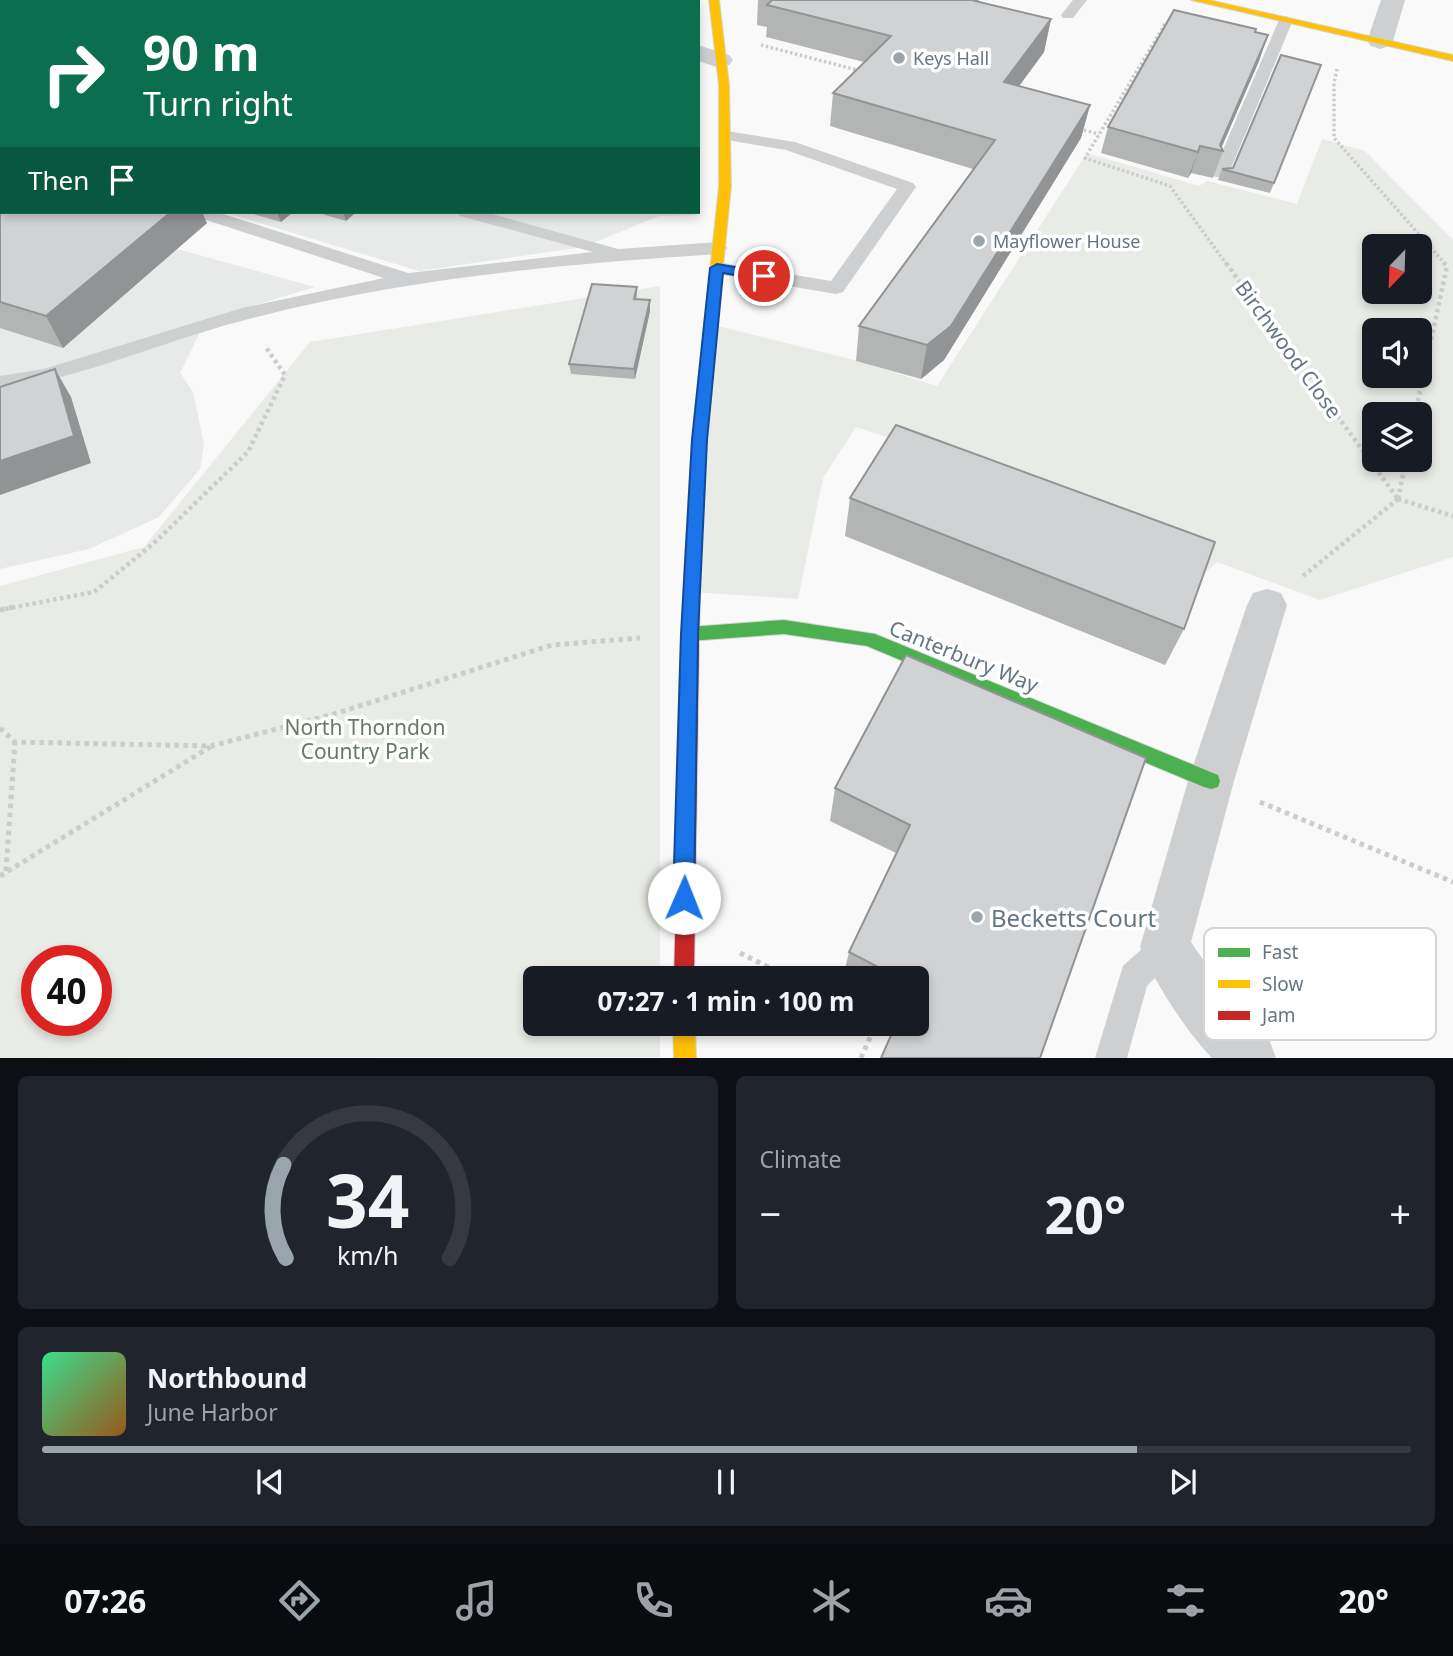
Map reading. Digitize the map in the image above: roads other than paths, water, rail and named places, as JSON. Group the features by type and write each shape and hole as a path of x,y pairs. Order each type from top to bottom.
{"street":[{"path":"684,966 689,634 699,440 718,258 727,136 709,57 720,34 714,0"},
{"path":"1196,0 1453,58"},
{"path":"1380,41 1392,0"},
{"path":"1204,1005 1165,947 1211,781 1267,605"},
{"name":"Canterbury Way","path":"689,634 784,626 869,639 1211,781"},
{"path":"684,1036 685,1058"},
{"path":"1232,1040 1250,1058"}],"lane":[{"path":"1068,15 1080,0"},
{"path":"1221,173 1286,20"},
{"path":"0,383 45,376 242,314 407,279 624,254 718,258 836,288 907,187 789,146 727,136"},
{"path":"206,214 407,279"},
{"path":"474,214 624,254"},
{"path":"1111,1058 1134,977 1165,947"}],"place":[{"name":"Keys Hall","path":"899,58"},
{"name":"Mayflower House","path":"979,241"},
{"name":"Becketts Court","path":"977,917"}],"park label":[{"name":"North Thorndon Country Park","path":"365,739"}]}
